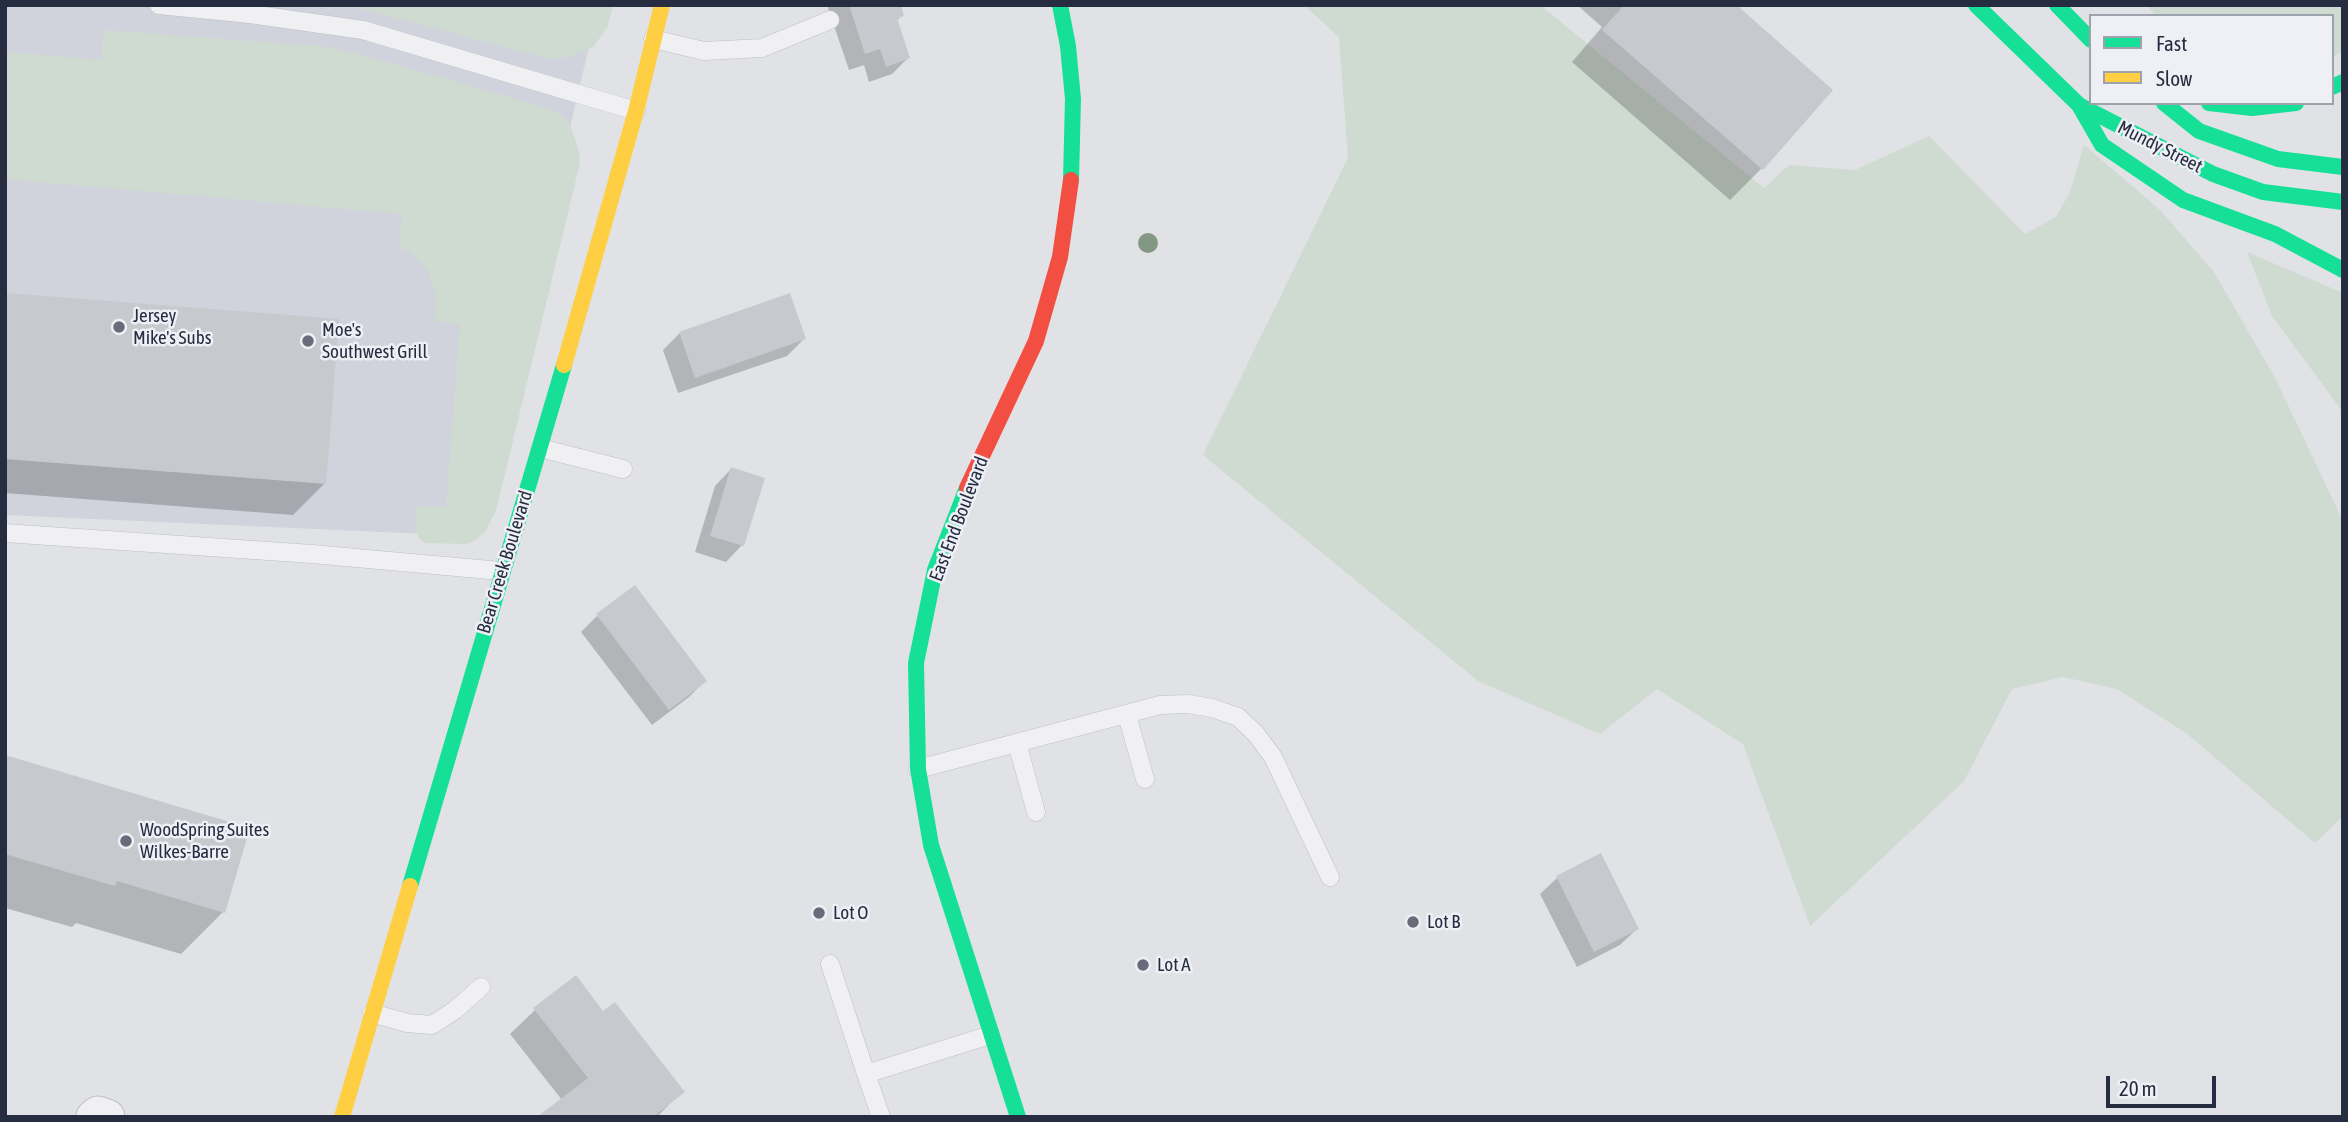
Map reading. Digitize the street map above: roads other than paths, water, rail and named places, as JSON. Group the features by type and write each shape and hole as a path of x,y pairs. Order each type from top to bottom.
{"street":[{"name":"Bear Creek Boulevard","path":"342,1117 540,448 636,111 662,5"},
{"name":"East End Boulevard","path":"1018,1117 931,845 918,769 916,663 935,570 966,490 1035,341 1060,257 1069,204 1073,99 1068,46 1060,5"},
{"name":"Mundy Street","path":"1976,5 2079,105 2213,174 2263,192 2343,202"},
{"path":"2057,5 2089,38"},
{"path":"2079,105 2102,145 2183,200 2275,234 2343,270"},
{"name":"Mundy Street","path":"2166,105 2199,131 2212,136 2278,159 2343,167"},
{"path":"2226,105 2252,108 2278,105"},
{"path":"94,1117 98,1114 107,1117"}],"lane":[{"path":"159,5 248,10 363,30 636,111"},
{"path":"653,39 704,51 762,48 830,20"},
{"path":"540,448 623,469"},
{"path":"5,533 312,554 502,571"},
{"path":"918,769 1160,705 1188,704 1212,708 1238,717 1256,734 1273,757 1330,877"},
{"path":"1127,715 1146,779"},
{"path":"1017,743 1036,812"},
{"path":"830,964 881,1117"},
{"path":"372,1013 407,1023 432,1025 481,987"},
{"path":"866,1074 990,1035"}],"place":[{"name":"Jersey Mike's Subs","path":"119,327"},
{"name":"Moe's Southwest Grill","path":"308,341"},
{"name":"WoodSpring Suites Wilkes-Barre","path":"126,841"},
{"name":"Lot O","path":"819,913"},
{"name":"Lot B","path":"1413,922"},
{"name":"Lot A","path":"1143,965"}]}
